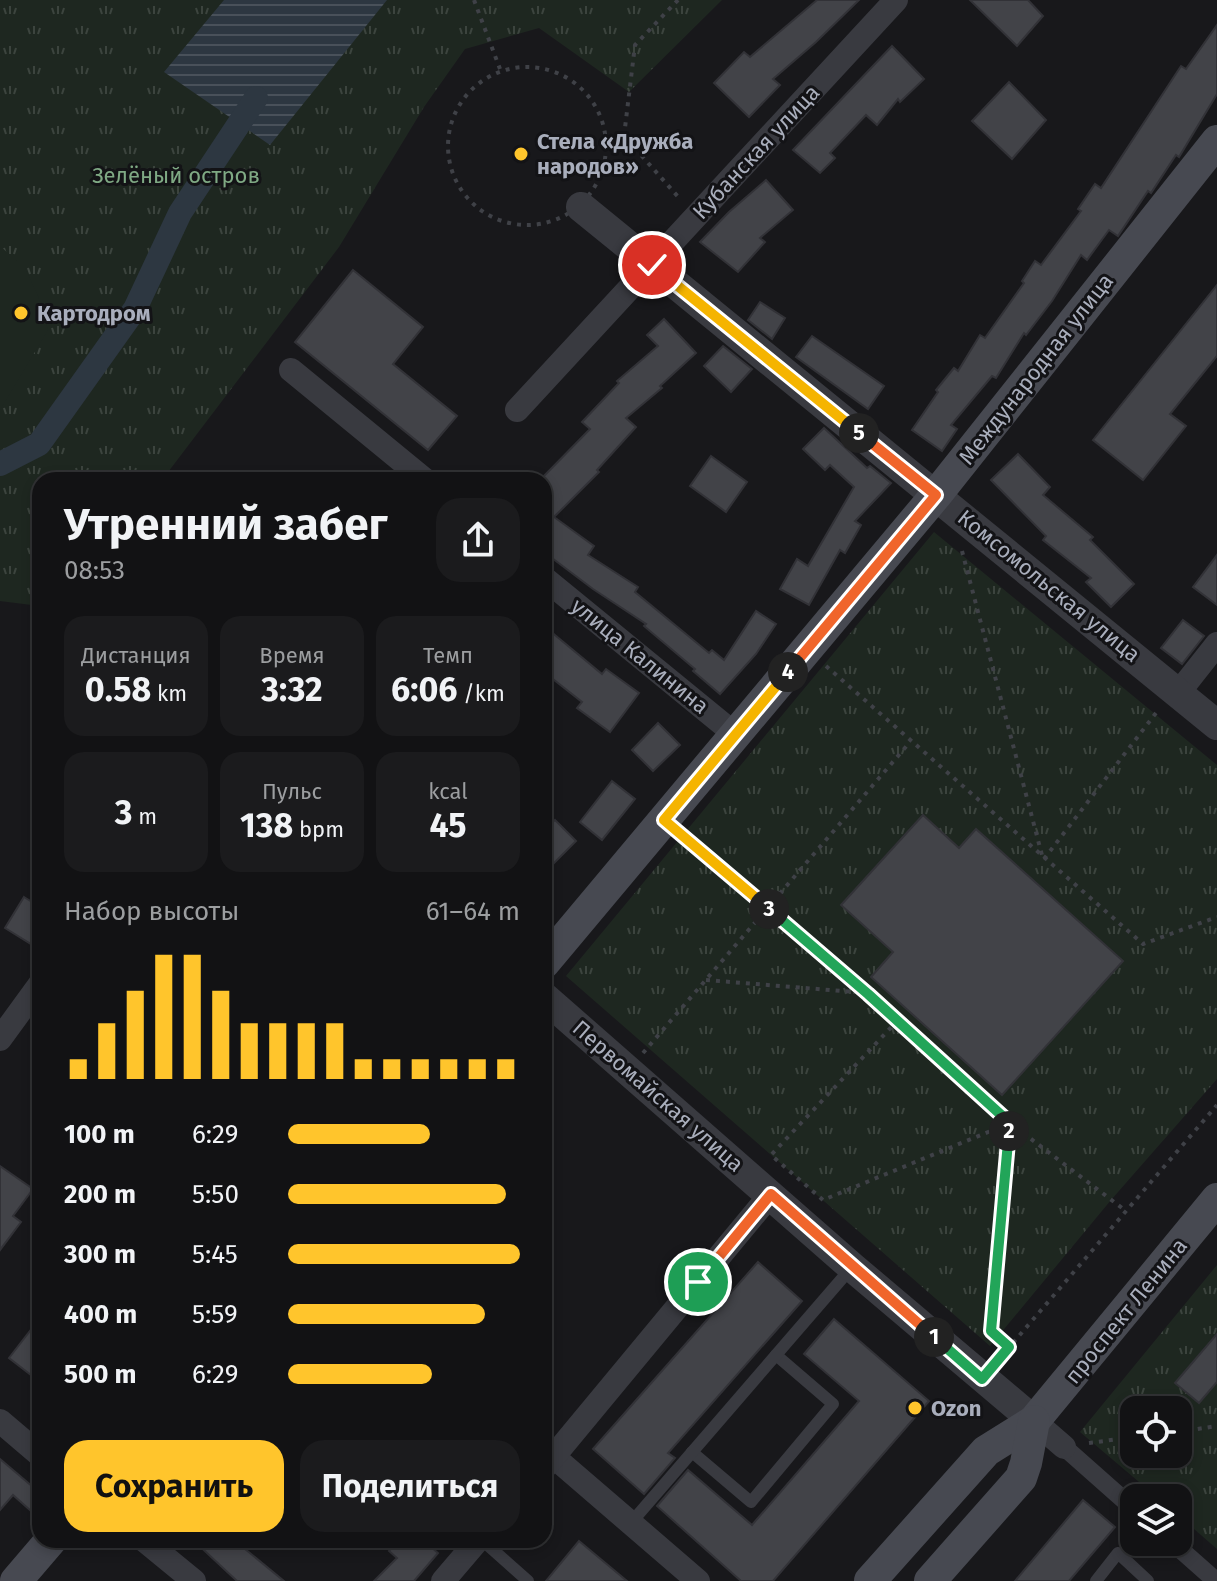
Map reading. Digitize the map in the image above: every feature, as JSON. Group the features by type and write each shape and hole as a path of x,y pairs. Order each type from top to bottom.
{"main road":[{"name":"Международная улица","path":"552,953 936,495 1217,141"},
{"name":"проспект Ленина","path":"870,1581 986,1451 1034,1421 1217,1199"},
{"name":"проспект Ленина","path":"930,1581 1021,1478 1034,1421"},
{"path":"16,1581 44,1548"}],"street":[{"name":"Кубанская улица","path":"517,410 896,0"},
{"name":"Комсомольская улица","path":"581,207 936,495 1170,699 1217,725"},
{"path":"291,370 415,472"},
{"name":"улица Калинина","path":"552,585 736,735"},
{"path":"1170,699 1217,644"},
{"path":"0,1039 32,995"},
{"name":"Первомайская улица","path":"552,1004 1120,1497"},
{"path":"552,1458 771,1194"},
{"path":"0,1421 32,1448"},
{"path":"552,1464 698,1581"},
{"path":"154,1548 194,1581"},
{"path":"443,1581 473,1548"},
{"path":"1188,1556 1216,1581"}],"lane":[{"path":"630,1524 852,1267"},
{"path":"692,1452 751,1502 833,1404 776,1355"},
{"path":"489,1548 528,1581"},
{"path":"1096,1581 1118,1553 1148,1581"}],"path":[{"path":"474,0 500,69"},
{"path":"678,0 635,45 624,136 696,217"},
{"path":"545,67 584,88 606,126 605,170 581,207 538,227 491,220 457,187 446,141 462,97 500,69 545,67"},
{"path":"960,546 1044,859"},
{"path":"824,665 1143,944 1217,917"},
{"path":"1044,859 1170,699"},
{"path":"628,1070 910,742"},
{"path":"664,820 898,1020 1010,1123 1126,1211"},
{"path":"706,980 868,994"},
{"path":"898,1020 771,1155 823,1200 1010,1123"},
{"path":"982,1379 1217,1105"},
{"path":"1009,1347 991,1331 1010,1123"},
{"path":"1192,1430 1217,1426"},
{"path":"1064,1447 1120,1439"}],"green space":[{"name":"Зелёный остров","path":"0,0 722,0 629,92 539,28 465,49 424,107 339,247 168,472 32,472 32,605 0,601"},
{"name":"Картодром","path":"0,246 25,268 38,296 48,330 0,410"},
{"path":"934,532 1217,765 1217,1079 990,1346 566,976"},
{"path":"1217,1265 1217,1549 1192,1527 1192,1484 1141,1484 1123,1468 1192,1468 1192,1396 1120,1396 1120,1466 1080,1432"}],"shaded area":[{"path":"224,0 387,0 270,145 164,72"}],"building":[{"path":"817,0 859,0 773,79 780,85 749,117 714,83 744,52 750,57"},
{"path":"970,0 1028,0 1043,16 1017,46"},
{"path":"1217,25 1217,94 1179,157 1176,155 1151,193 1148,191 1118,236 1109,230 1087,260 1081,255 1052,301 1026,335 1024,333 996,378 992,376 951,425 957,429 942,451 912,430 938,392 936,390 954,368 958,371 980,335 985,338 1024,283 1022,281 1035,261 1041,265 1081,211 1078,209 1095,184 1101,188 1181,66 1186,69"},
{"path":"892,46 924,79 900,102 898,99 877,125 866,115 830,153 835,158 820,173 793,150"},
{"path":"1009,82 1046,120 1012,159 972,121"},
{"path":"766,180 793,210 760,238 765,242 738,272 700,242"},
{"path":"353,270 423,327 393,364 457,416 428,450 295,342"},
{"path":"1217,285 1217,356 1170,414 1186,426 1143,480 1093,440"},
{"path":"760,302 785,318 772,339 748,320"},
{"path":"664,319 696,353 660,386 662,388 626,418 636,427 597,470 599,472 554,517 594,546 588,555 638,587 635,592 709,653 712,650 724,660 756,611 776,624 756,654 720,694 644,626 646,624 552,558 552,472 548,472 590,429 582,422 619,383 617,381 658,346 647,335"},
{"path":"812,336 884,386 868,409 796,357"},
{"path":"723,346 752,369 731,392 704,366"},
{"path":"824,428 867,468 870,466 891,483 855,521 861,525 845,553 840,550 809,605 780,589 797,559 808,566 854,487 830,465 825,470 803,449"},
{"path":"1018,454 1050,487 1043,495 1093,537 1090,540 1134,584 1111,607 1086,582 1091,578 1043,540 1046,536 991,480"},
{"path":"711,456 747,482 726,512 690,486"},
{"path":"1217,555 1217,605 1193,587"},
{"path":"1183,620 1204,636 1182,664 1161,648"},
{"path":"552,633 602,674 606,669 639,693 610,732 577,708 582,702 552,678"},
{"path":"658,723 680,745 653,771 632,750"},
{"path":"612,781 635,799 602,840 580,822"},
{"path":"923,815 959,848 976,829 1123,961 1002,1095 871,977 893,952 841,905"},
{"path":"555,820 576,841 552,865 552,823"},
{"path":"24,897 32,902 31,944 5,928"},
{"path":"0,1166 32,1190 13,1216 21,1222 0,1250"},
{"path":"758,1262 802,1301 668,1453 675,1458 644,1494 593,1449"},
{"path":"834,1319 929,1401 773,1581 741,1581 657,1506 688,1470 752,1525 859,1401 804,1354"},
{"path":"32,1328 32,1376 9,1358"},
{"path":"1217,1334 1217,1382 1199,1403 1175,1383"},
{"path":"0,1459 32,1486 32,1512 13,1495 0,1510"},
{"path":"1083,1500 1115,1527 1069,1581 1015,1581"},
{"path":"579,1541 627,1581 546,1581"},
{"path":"202,1548 244,1548 284,1581 237,1581"},
{"path":"392,1548 432,1548 438,1553 414,1581 374,1581 397,1558 389,1551"}],"waterway":[{"path":"0,464 39,444 135,309 180,213 256,98"}],"place":[{"name":"Стела «Дружба народов»","path":"521,154"},
{"name":"Картодром","path":"21,313"},
{"name":"Ozon","path":"915,1408"}],"route":[{"path":"652,265 936,495 664,820 868,994 1010,1123 991,1331 1009,1347 982,1379 771,1194 698,1282"}]}
